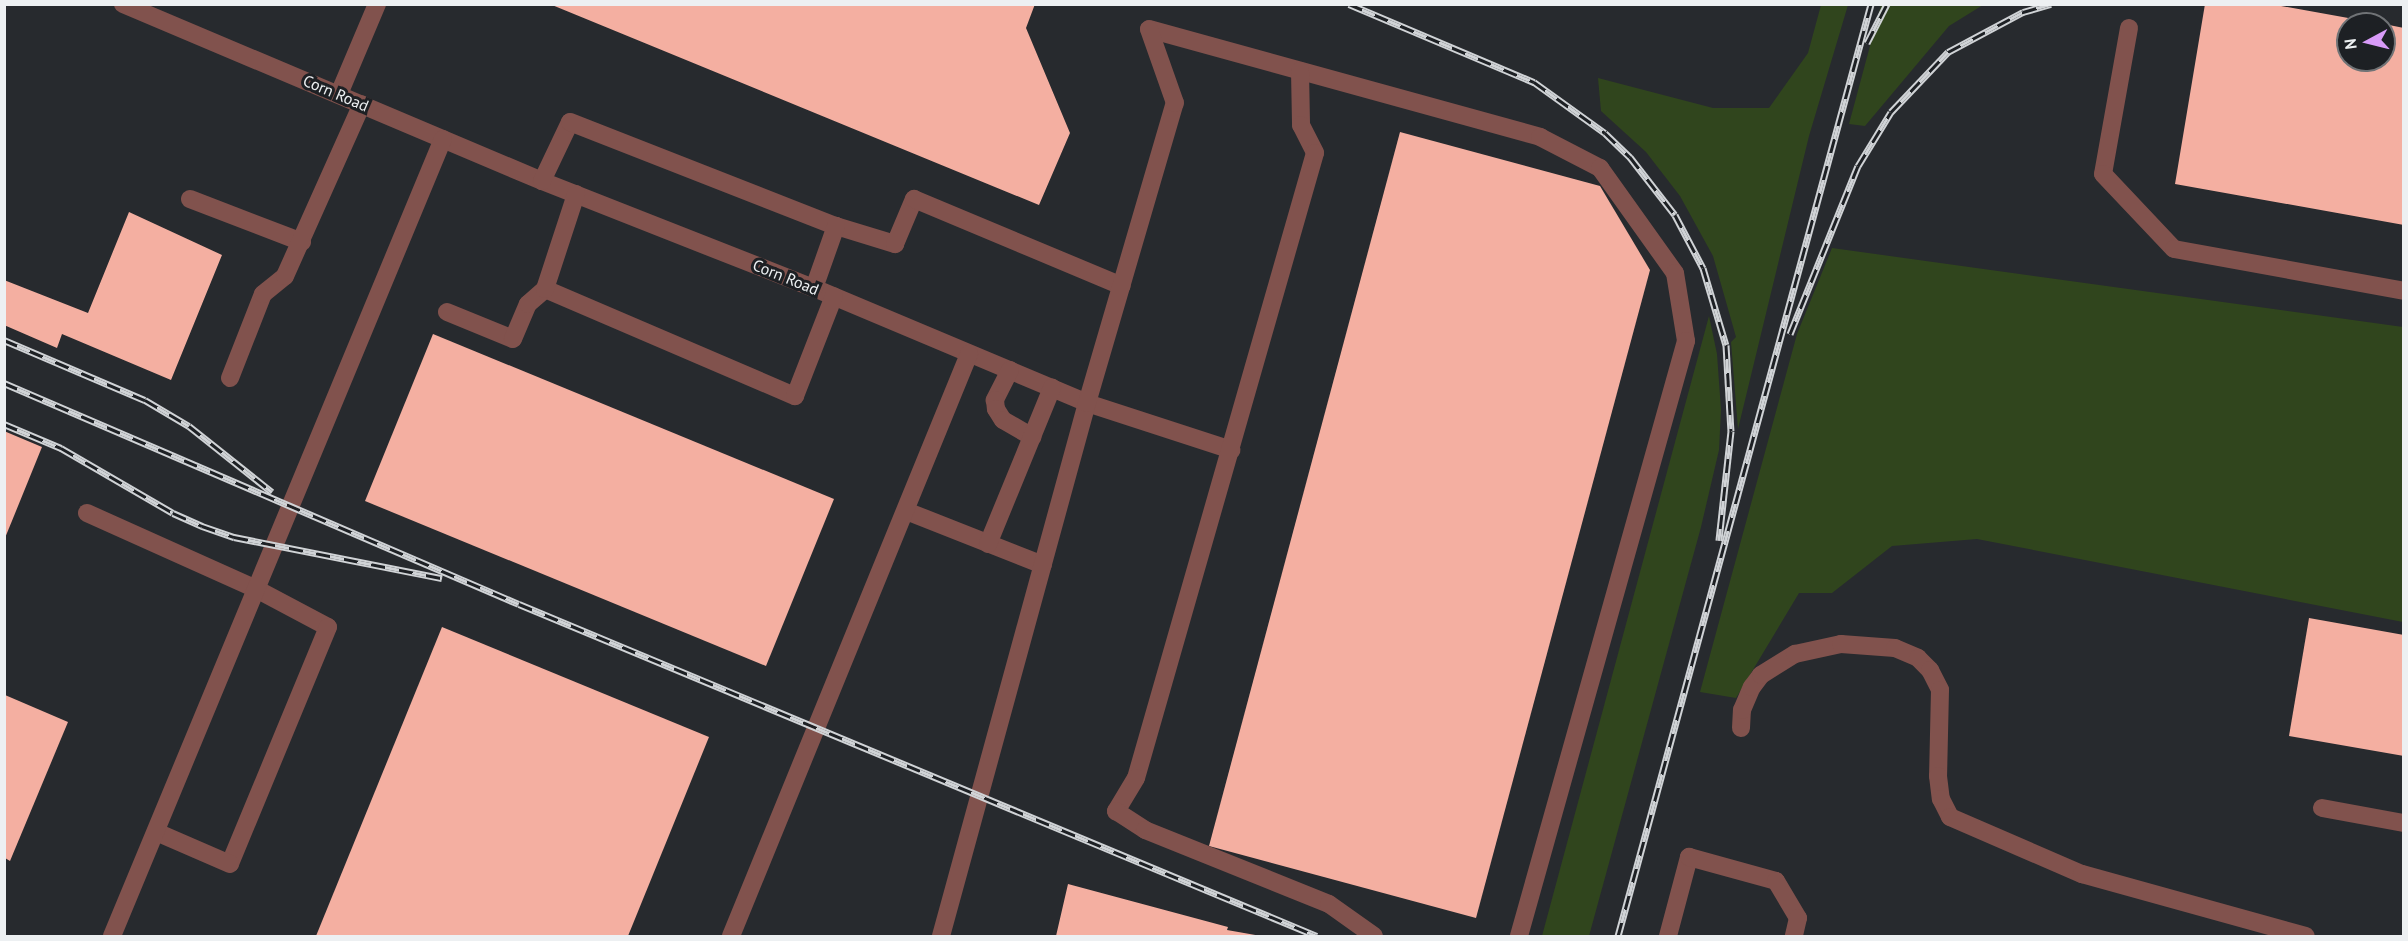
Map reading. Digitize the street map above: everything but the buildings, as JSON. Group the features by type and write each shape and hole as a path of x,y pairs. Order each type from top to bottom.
{"street":[{"name":"Corn Road","path":"123,4 542,181 834,296 1087,403 1232,450"},
{"path":"339,94 377,4"},
{"path":"2128,28 2103,174 2174,249 2403,291"},
{"path":"941,936 1087,403 1175,104 1149,29 1540,137 1600,168 1675,273 1686,341 1519,936"},
{"path":"1300,71 1301,125 1315,153 1232,450 1136,778 1116,811 1145,830 1329,904 1374,936"},
{"path":"230,378 263,294 285,276 362,104"},
{"path":"542,181 570,122 836,226 895,244 914,198 1122,286"},
{"path":"112,936 258,590 443,139"},
{"path":"447,312 513,339 528,303 545,289 576,194"},
{"path":"190,199 302,242"},
{"path":"814,288 836,226"},
{"path":"545,289 795,396 834,296"},
{"path":"731,936 969,354"},
{"path":"1010,370 995,400 996,409 1003,420 1032,437"},
{"path":"988,544 1052,388"},
{"path":"906,511 1043,565"},
{"path":"87,513 258,590 328,627 230,864 156,832"},
{"path":"1741,728 1742,710 1752,687 1761,675 1795,654 1841,644 1895,648 1924,664 1940,690 1938,776 1941,799 1950,817 2082,874 2306,936"},
{"path":"2322,808 2403,823"},
{"path":"1668,936 1689,857 1776,880 1798,918 1794,936"}],"green space":[{"path":"1821,5 1848,5 1809,136 1738,429 1731,342 1736,337 1713,256 1680,196 1646,152 1601,111 1598,78 1713,108 1769,108 1808,53"},
{"path":"1881,5 1983,5 1949,26 1865,126 1849,124"},
{"path":"1832,248 2403,327 2403,622 1977,539 1892,546 1832,593 1799,593 1736,698 1700,692 1797,334"},
{"path":"1709,316 1717,354 1721,410 1719,450 1701,527 1589,936 1542,936"}],"railway":[{"path":"1349,4 1534,82 1605,133 1630,157 1675,215 1703,268 1726,345 1731,431 1719,540"},
{"path":"1618,936 1871,4"},
{"path":"1867,43 1887,4"},
{"path":"1790,334 1858,166 1891,112 1948,52 2023,12 2051,4"},
{"path":"4,340 145,400 189,426 272,492"},
{"path":"4,383 519,604 1317,936"},
{"path":"4,424 61,448 173,513 202,526 234,537 442,578"}]}
